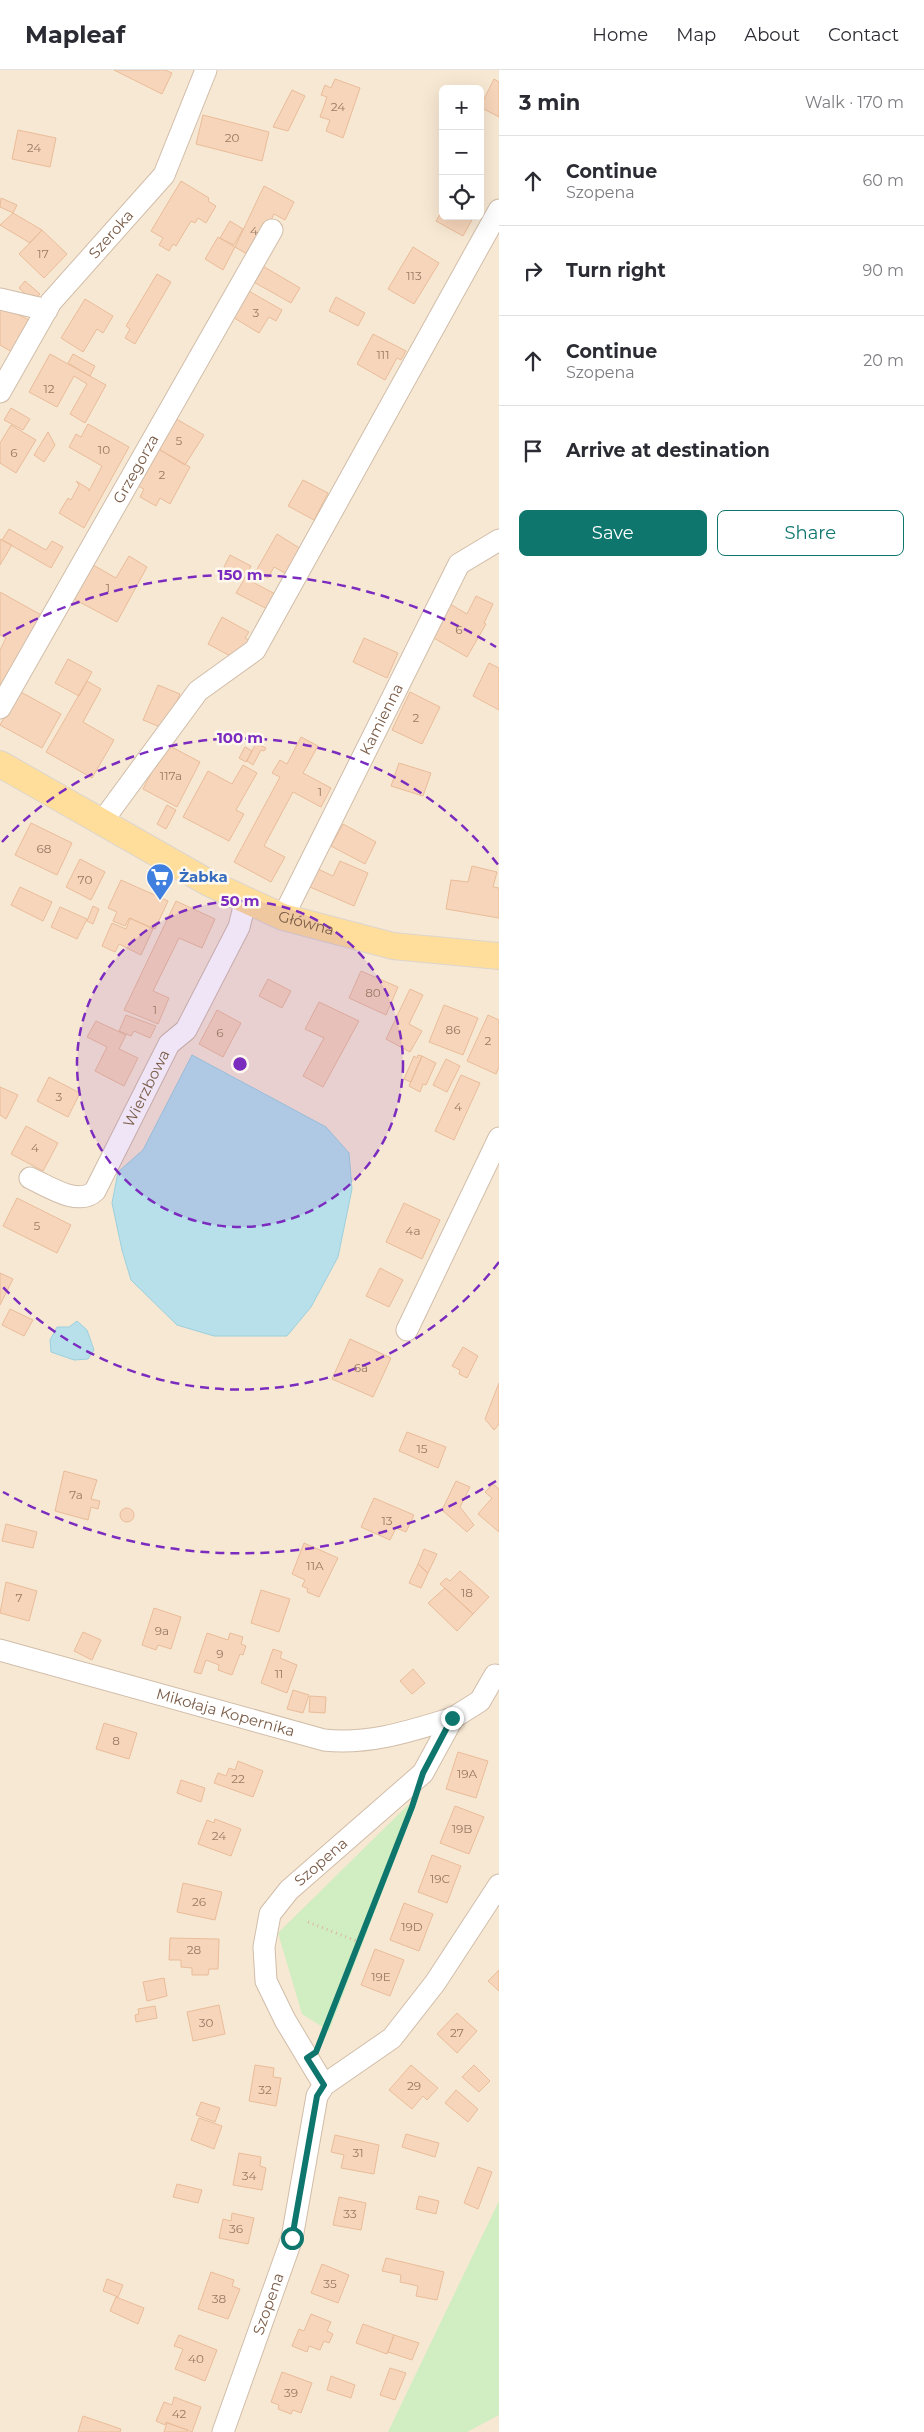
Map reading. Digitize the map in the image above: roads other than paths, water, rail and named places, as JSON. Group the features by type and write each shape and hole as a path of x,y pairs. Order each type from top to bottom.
{"main road":[{"name":"Główna","path":"0,764 209,883 283,917 394,946 499,956"}],"street":[{"name":"Szeroka","path":"0,392 51,302 164,175 206,70"},
{"path":"101,823 198,691 255,650 499,210"},
{"name":"Grzegorza","path":"0,708 272,230"},
{"path":"0,299 47,310"},
{"name":"Kamienna","path":"283,917 459,564 499,540"},
{"name":"Wierzbowa","path":"30,1178 78,1197 90,1195 95,1191 169,1044 186,1030 239,927 246,899"},
{"path":"407,1330 499,1138"},
{"name":"Mikołaja Kopernika","path":"0,1650 324,1740 348,1743 398,1735 452,1718"},
{"path":"452,1718 480,1701 498,1676"},
{"name":"Szopena","path":"223,2432 292,2238 317,2096 324,2085 285,2020 266,1981 264,1947 270,1914 289,1890 423,1773 452,1718"},
{"path":"324,2085 392,2038 436,1983 499,1885"}],"water":[{"path":"192,1055 326,1127 349,1153 352,1189 338,1257 311,1307 287,1336 214,1336 177,1325 131,1280 122,1250 112,1203 118,1172 143,1150"},
{"path":"77,1321 87,1330 94,1350 88,1359 74,1360 51,1352 50,1340 57,1327 69,1327"}],"place":[{"name":"Żabka","path":"160,901"}]}
